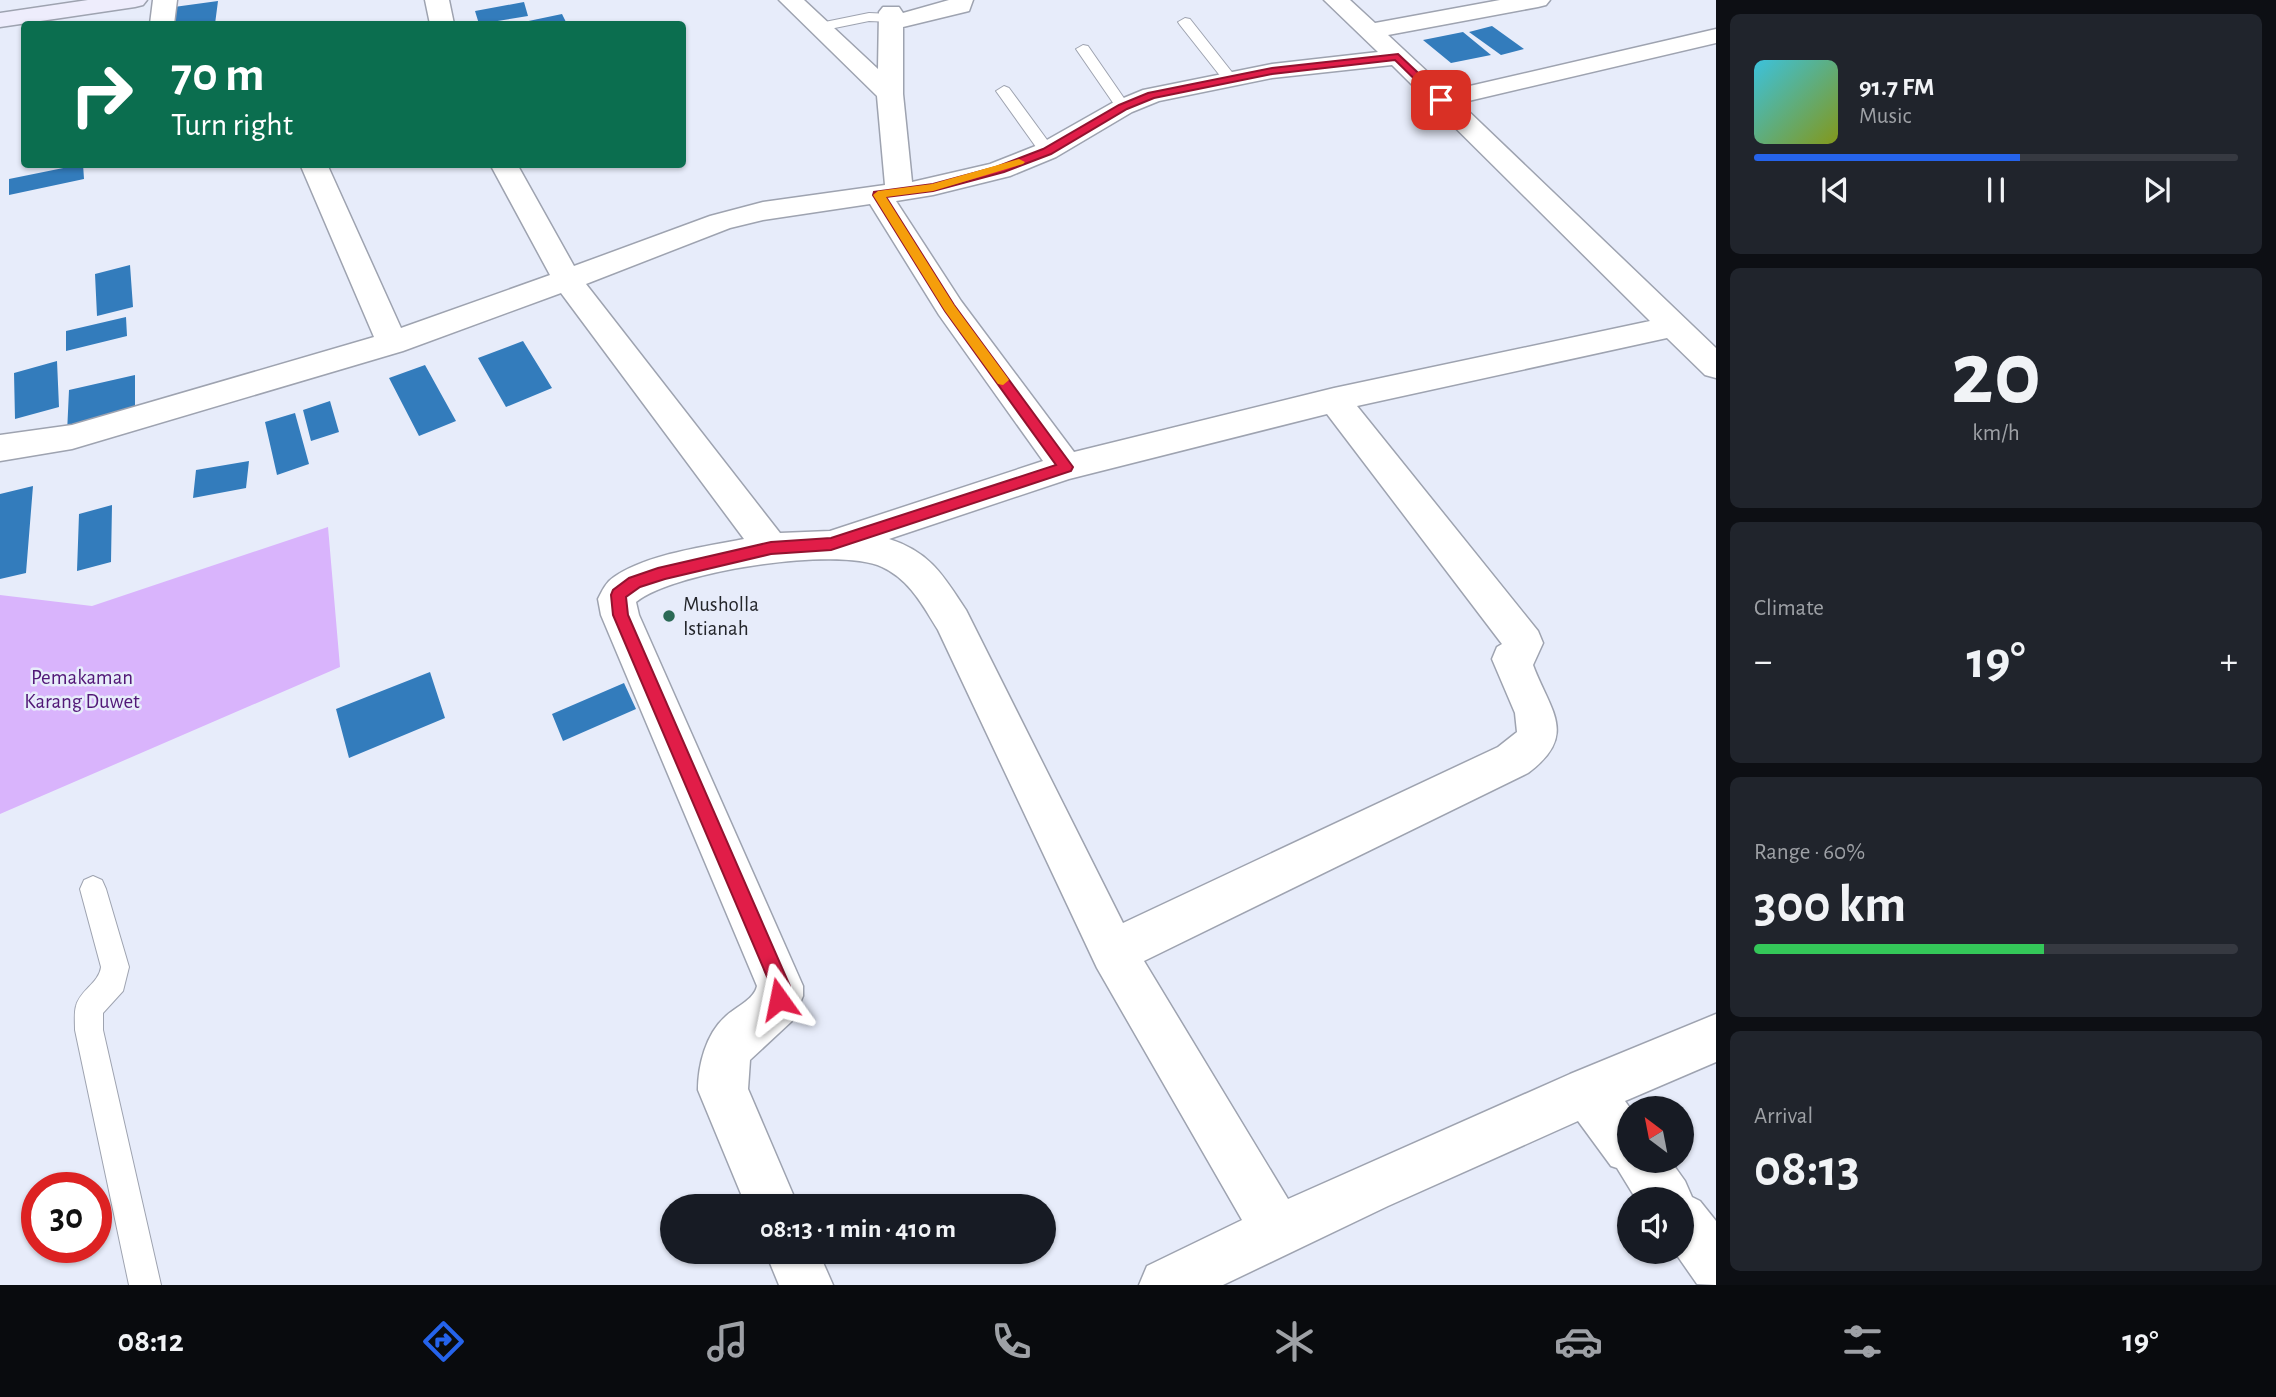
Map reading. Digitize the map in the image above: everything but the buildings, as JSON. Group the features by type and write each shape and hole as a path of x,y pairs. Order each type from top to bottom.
{"street":[{"path":"0,20 135,0"},
{"path":"162,21 165,0"},
{"path":"437,0 441,21"},
{"path":"791,0 890,94"},
{"path":"961,0 961,6 891,17 889,194 950,308 1066,467"},
{"path":"1336,0 1716,367"},
{"path":"1371,31 1538,0"},
{"path":"1441,100 1716,36"},
{"path":"0,448 72,436 392,343 720,222 763,211 889,194 970,178 1047,151 1123,107 1152,95 1230,79 1398,57"},
{"path":"315,168 392,343"},
{"path":"505,168 566,280 771,548"},
{"path":"831,544 1066,467 1334,400 1674,326"},
{"path":"1112,952 1513,760 1530,748 1537,737 1535,708 1514,671 1511,659 1521,652 1524,643 1334,400"},
{"path":"767,1194 723,1090 722,1073 734,1041 773,1009 779,999 780,986 621,615 617,599 625,588 648,578 771,548 831,544 883,550 921,574 953,621 1112,952 1276,1230"},
{"path":"1166,1285 1276,1230 1587,1091 1716,1038"},
{"path":"1587,1091 1617,1131"},
{"path":"1694,1235 1716,1265"},
{"path":"797,1264 806,1285"}],"lane":[{"path":"820,27 869,17 891,17"},
{"path":"1185,22 1230,79"},
{"path":"1083,48 1123,107"},
{"path":"1003,91 1047,151"},
{"path":"93,889 115,967 113,981 89,1008 89,1030 145,1285"}],"green space":[{"name":"Pemakaman Karang Duwet","path":"328,527 340,667 0,814 0,595 92,606"}],"slow traffic":[{"path":"1003,380 950,308 878,195 933,187 1000,170 1019,162"}],"place":[{"name":"Musholla Istianah","path":"669,616"}],"route":[{"path":"779,999 780,986 718,835 621,615 618,595 635,583 664,573 771,548 831,544 1066,467 950,308 878,195 933,187 1000,170 1047,151 1123,107 1152,95 1272,71 1398,57 1441,100"}]}
